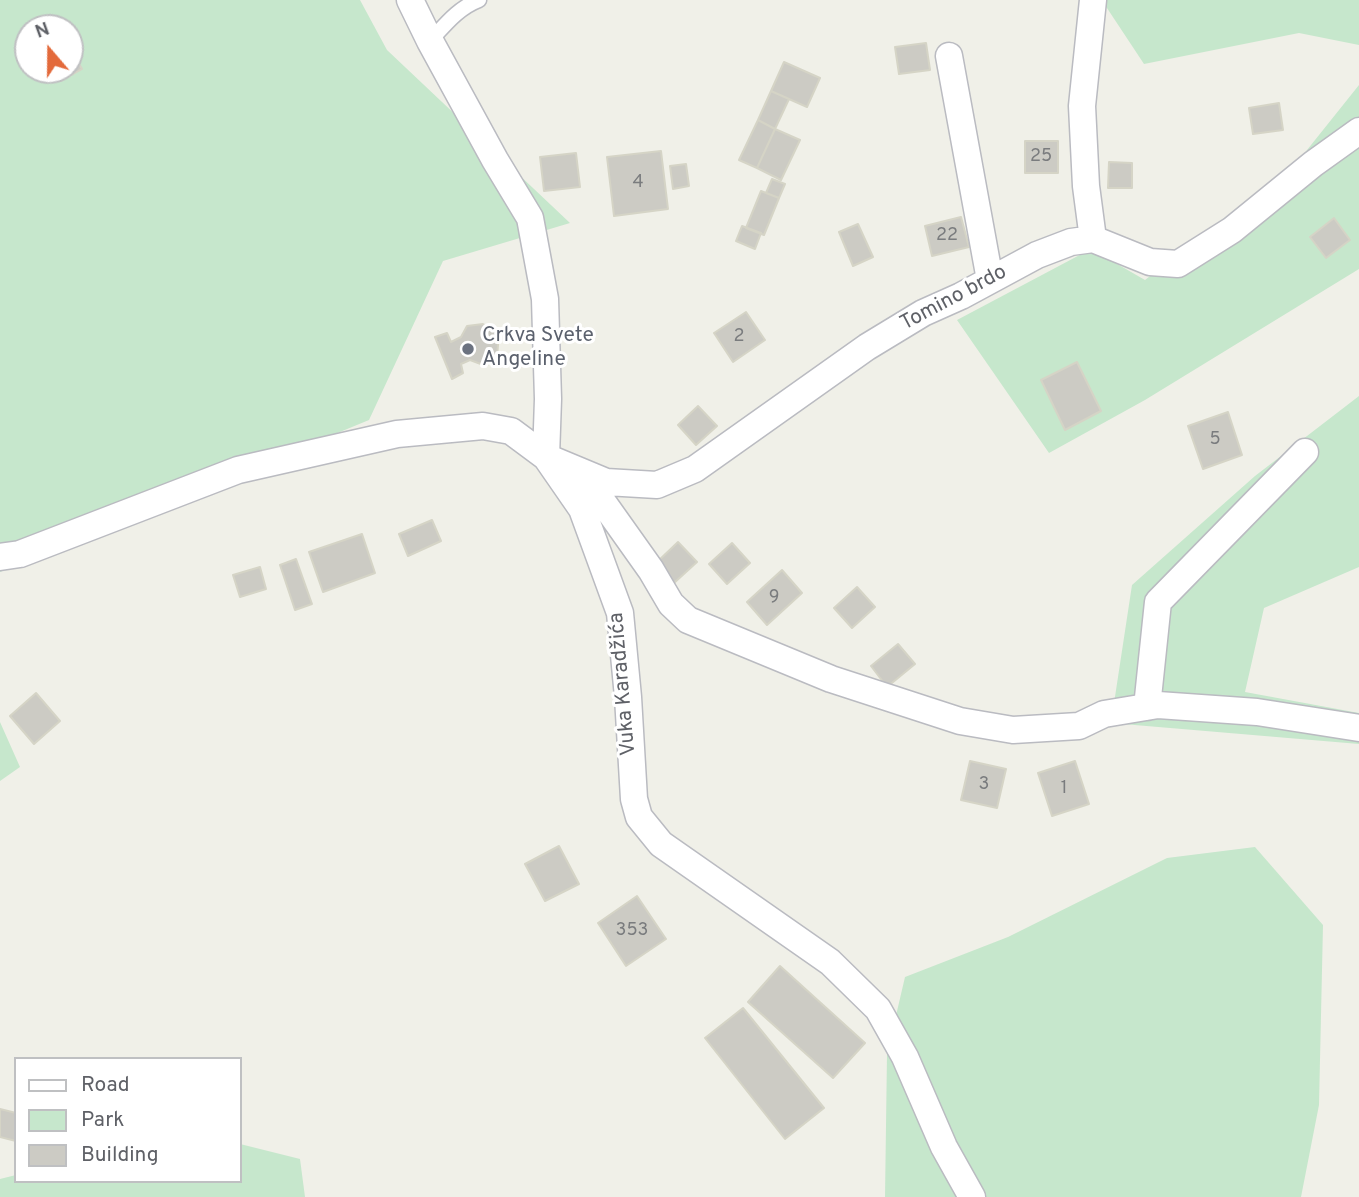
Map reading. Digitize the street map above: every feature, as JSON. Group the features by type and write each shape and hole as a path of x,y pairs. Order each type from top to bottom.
{"street":[{"path":"410,0 495,160 530,218 545,299 548,399 546,457 602,501 651,570 671,604 688,620 831,679 960,721 1013,730 1079,726 1104,714 1158,705 1257,712 1359,728"},
{"path":"1093,0 1082,106 1086,186 1093,239 1150,262 1178,264 1232,230 1313,164 1359,131"},
{"path":"948,56 990,280"},
{"name":"Tomino brdo","path":"546,457 606,482 657,485 695,469 867,347 923,313 1037,255 1070,242 1093,239"},
{"name":"Vuka Karadžića","path":"0,557 20,554 238,470 397,434 482,426 511,431 546,457 582,509 620,614 634,799 639,817 661,844 830,962 878,1009 905,1057 944,1147 972,1197"},
{"path":"1147,707 1158,602 1305,452"}],"lane":[{"path":"430,41 454,14 479,0"}],"green space":[{"path":"0,0 360,0 387,50 570,223 443,261 369,420 0,572"},
{"path":"1104,0 1359,0 1359,45 1299,33 1144,64"},
{"path":"1359,85 1359,269 1145,400 1049,453 957,320 1091,249 1145,280 1299,160"},
{"path":"1359,396 1359,567 1264,608 1245,692 1359,713 1359,744 1111,723 1132,585 1255,476"},
{"path":"0,722 20,767 0,781"},
{"path":"1255,847 1323,925 1319,1105 1301,1197 885,1197 887,1054 905,977 1008,937 1167,858"},
{"path":"242,1144 300,1159 305,1197 0,1197 0,1179 14,1176 14,1183 242,1183"}],"building":[{"path":"926,43 930,70 899,74 895,47"},
{"path":"784,62 820,78 807,107 771,91"},
{"path":"771,91 789,99 775,129 758,120"},
{"path":"1279,103 1283,130 1253,134 1249,108"},
{"path":"758,120 775,129 757,168 739,160"},
{"path":"775,129 800,140 781,180 757,168"},
{"path":"1025,141 1058,141 1058,173 1025,173"},
{"path":"661,151 668,209 614,216 607,157"},
{"path":"576,153 580,187 544,191 540,157"},
{"path":"1109,162 1132,163 1132,188 1108,188"},
{"path":"686,164 689,186 673,189 670,166"},
{"path":"772,179 785,184 779,198 766,193"},
{"path":"761,191 779,198 764,235 746,228"},
{"path":"961,217 969,247 932,256 925,226"},
{"path":"1334,218 1350,240 1326,258 1310,237"},
{"path":"858,224 873,257 853,266 839,232"},
{"path":"742,226 761,233 755,249 736,241"},
{"path":"746,312 765,340 733,362 714,333"},
{"name":"Crkva Svete Angeline","path":"483,324 499,333 497,357 486,366 470,360 461,364 463,373 452,379 435,337 447,333 451,342 461,337 467,326"},
{"path":"1077,362 1101,411 1065,430 1041,380"},
{"path":"698,406 717,426 696,445 678,425"},
{"path":"1228,412 1242,455 1203,469 1188,426"},
{"path":"432,520 441,541 408,556 399,534"},
{"path":"362,534 375,573 323,592 309,552"},
{"path":"678,542 697,562 674,583 656,563"},
{"path":"732,543 750,563 727,584 709,564"},
{"path":"296,559 312,604 295,610 280,565"},
{"path":"260,567 266,589 240,597 233,575"},
{"path":"782,570 802,593 767,625 747,602"},
{"path":"857,587 875,607 852,628 834,608"},
{"path":"898,644 915,664 887,687 871,666"},
{"path":"36,693 60,721 34,744 10,716"},
{"path":"970,761 1006,769 997,808 961,800"},
{"path":"1075,761 1089,804 1052,816 1038,773"},
{"path":"559,846 579,884 545,901 525,864"},
{"path":"637,896 666,939 626,966 598,923"},
{"path":"780,966 865,1043 833,1078 748,1002"},
{"path":"743,1008 824,1108 785,1139 705,1038"},
{"path":"0,1109 14,1112 14,1140 0,1137"}],"place":[{"name":"Crkva Svete Angeline","path":"468,349"}]}
